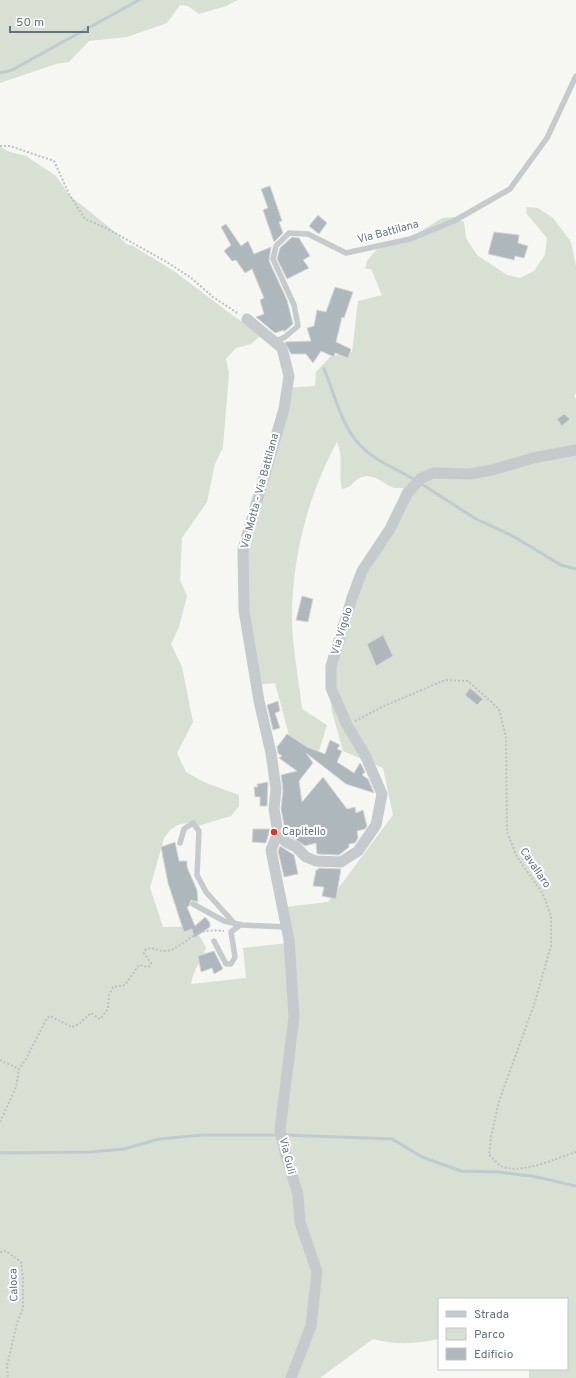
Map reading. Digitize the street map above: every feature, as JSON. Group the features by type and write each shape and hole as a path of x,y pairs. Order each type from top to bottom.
{"street":[{"path":"247,319 276,341"},
{"name":"Via Motta - Via Battilana","path":"276,341 282,348 289,376 284,409 243,549 244,610 259,701 271,753 276,789 274,809 278,833"},
{"name":"Via Vigolo","path":"278,833 286,842 296,847 306,857 316,861 341,862 358,851 376,825 382,794 365,754 347,725 331,688 331,666 362,571 390,529 411,489 420,479 433,474 470,474 492,470 533,458 576,450"},
{"path":"278,833 271,850 286,927"},
{"name":"Via Guli","path":"286,927 294,1017 280,1130 298,1195 300,1222 317,1272 311,1326 291,1378"}],"lane":[{"name":"Via Battilana","path":"276,341 285,337 298,326 294,305 273,259 276,246 289,233 308,234 346,253 410,239 454,221 510,189 547,138 576,76"},
{"path":"180,843 184,830 193,823 199,831 197,875 206,892 238,924"},
{"path":"193,904 224,921 238,924 286,927"},
{"path":"214,940 226,964 231,964 235,957 231,932 238,924"}],"path":[{"path":"0,146 10,146 54,161 69,194 85,218 165,261 190,277 213,297 247,319"},
{"name":"Cavallaro","path":"347,725 384,706 445,680 468,681 498,709 506,737 507,832 517,857 543,894 551,916 551,946 534,1005 499,1101 491,1137 489,1155 502,1167 514,1169 536,1166 576,1152"},
{"path":"0,1122 16,1087 19,1069 26,1059 47,1018 50,1016 72,1027 79,1024 91,1013 100,1019 108,1008 109,995 113,988 125,985 139,965 150,966 151,963 146,958 144,953 146,949 154,948 165,951 177,947 193,935 203,932 231,932"},
{"path":"0,1060 19,1069"},
{"name":"Caloca","path":"0,1252 6,1252 21,1262 23,1279 23,1308 17,1323 7,1366 8,1378"}],"green space":[{"path":"0,0 238,0 226,6 199,14 188,6 180,5 167,23 127,37 89,41 69,62 56,64 0,83"},
{"path":"0,147 10,152 26,156 56,176 69,195 115,232 126,244 133,246 174,271 261,335 251,344 236,348 226,359 229,373 223,447 215,464 207,502 182,538 180,580 187,596 179,627 171,644 182,667 193,722 177,753 186,772 206,783 239,795 239,806 231,816 198,826 190,823 180,824 171,829 164,838 150,888 163,927 190,928 198,934 206,948 195,970 191,984 246,978 243,948 288,943 284,907 328,902 393,815 383,768 343,751 332,712 326,666 355,575 387,534 403,488 394,488 368,476 356,480 351,486 342,489 341,460 337,442 318,483 310,505 299,549 293,595 293,640 302,709 327,725 317,757 290,739 275,683 253,685 243,540 284,388 315,386 316,372 330,357 352,352 358,301 382,295 371,269 365,269 367,261 376,250 413,236 442,218 454,217 464,222 466,238 477,255 507,275 520,278 534,271 545,255 547,238 526,213 527,207 538,208 553,218 571,242 576,266 576,393 574,396 576,399 576,1378 529,1378 529,1370 568,1370 568,1298 438,1298 438,1339 406,1343 373,1339 320,1378 0,1378"}],"building":[{"path":"270,186 282,221 279,222 283,233 274,242 263,210 268,208 261,189"},
{"path":"318,215 327,223 319,234 309,226"},
{"path":"226,224 241,246 248,241 254,254 271,247 269,261 287,300 293,324 284,332 284,330 275,333 256,317 264,314 260,300 264,298 252,269 245,273 236,260 232,261 224,251 231,245 221,227"},
{"path":"494,232 519,235 518,243 528,246 524,258 515,256 514,260 488,254"},
{"path":"292,237 299,238 310,256 303,260 309,268 287,279 277,259 280,248"},
{"path":"335,287 353,292 344,318 342,317 336,342 351,349 348,358 335,353 334,357 321,351 313,363 306,354 291,354 285,342 311,341 307,328 314,326 317,310 326,312"},
{"path":"564,414 570,419 562,426 557,419"},
{"path":"302,596 313,599 308,622 296,620"},
{"path":"383,635 393,656 376,666 367,644"},
{"path":"470,688 483,699 477,705 465,695"},
{"path":"278,701 280,711 275,713 280,728 273,730 267,705"},
{"path":"287,734 307,747 325,754 330,740 340,745 337,749 342,751 337,762 354,773 360,763 365,772 362,775 368,779 374,793 346,784 306,753 313,763 299,781 302,802 323,777 347,809 355,807 356,813 363,810 367,826 365,829 357,831 358,838 355,843 349,844 349,847 339,855 317,854 316,843 305,846 290,836 285,830 281,809 283,790 281,775 297,771 279,758 282,756 278,753 277,747"},
{"path":"268,782 267,806 260,806 260,797 255,797 254,787 258,787 257,784"},
{"path":"253,829 270,829 266,843 252,842"},
{"path":"175,842 179,861 187,861 187,867 197,890 198,902 191,900 189,906 187,907 195,926 205,917 210,923 210,927 194,938 192,929 184,932 168,883 161,847"},
{"path":"280,846 294,855 298,874 284,877 278,851"},
{"path":"318,868 341,869 336,899 322,896 324,887 313,886 316,870 318,870"},
{"path":"214,951 223,969 214,974 212,968 201,972 198,956"}],"waterway":[{"path":"0,73 12,70 139,0"},
{"path":"324,369 342,418 352,436 365,450 378,460 415,480"},
{"path":"420,483 476,519 511,535 561,565 576,569"},
{"path":"0,1153 90,1152 124,1149 159,1139 202,1135 279,1135"},
{"path":"284,1135 392,1139 422,1157 461,1171 498,1172 532,1176 576,1186"}],"place":[{"name":"Capitello","path":"274,832"}]}
